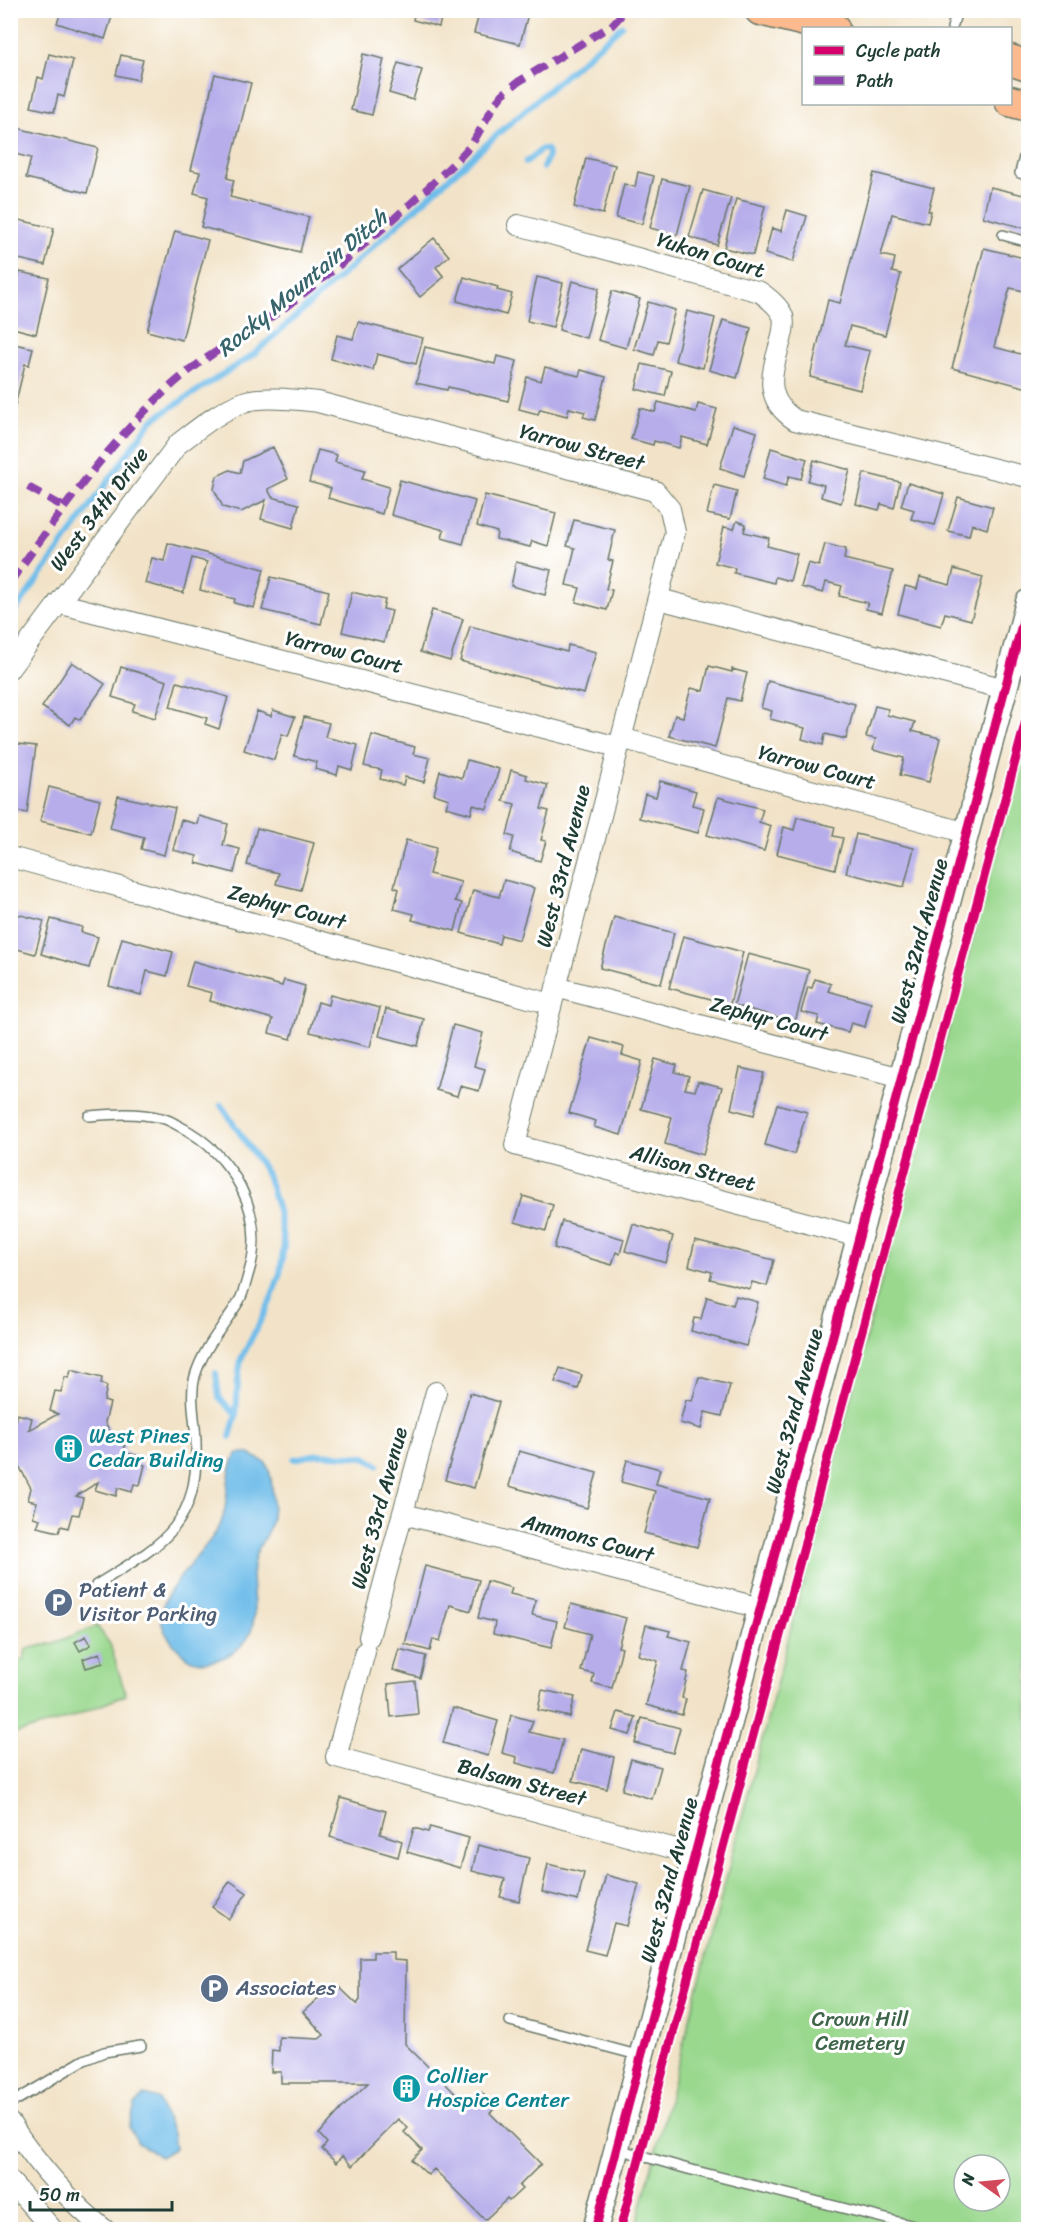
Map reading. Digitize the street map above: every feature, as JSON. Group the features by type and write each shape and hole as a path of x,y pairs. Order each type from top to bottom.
{"main road":[{"path":"760,10 830,27"},
{"path":"1012,60 1029,66"},
{"path":"1012,101 1029,106"}],"street":[{"name":"Yukon Court","path":"518,225 760,292 773,303 783,317 784,328 771,375 772,386 779,407 795,420 1029,477"},
{"name":"Yarrow Street","path":"246,401 285,398 318,402 655,491 670,509 675,532 659,599"},
{"name":"West 34th Drive","path":"10,668 178,444 212,418 246,401"},
{"path":"659,599 1005,689"},
{"name":"West 33rd Avenue","path":"515,1145 619,742 659,599"},
{"name":"West 32nd Avenue","path":"595,2229 1029,602"},
{"name":"Yarrow Court","path":"58,603 619,742 967,833"},
{"name":"Zephyr Court","path":"10,857 553,995 901,1078"},
{"name":"Allison Street","path":"515,1145 859,1237"},
{"name":"West 33rd Avenue","path":"336,1757 436,1392"},
{"name":"Ammons Court","path":"404,1514 760,1608"},
{"name":"Balsam Street","path":"336,1757 694,1854"},
{"path":"10,2122 28,2149 65,2194 105,2229"},
{"path":"10,2181 53,2229"}],"lane":[{"path":"952,27 957,10"},
{"path":"1029,141 1027,156 1020,174 1029,176"},
{"path":"1003,235 1029,242"},
{"path":"89,1116 133,1113 163,1118 195,1134 219,1153 237,1178 250,1208 253,1239 250,1268 240,1299 204,1355 195,1377 193,1397 197,1467 191,1497 177,1526 156,1545 96,1584"},
{"path":"510,2021 640,2056"},
{"path":"10,2104 84,2061 104,2052 141,2046"},
{"path":"615,2148 688,2169 930,2229"}],"green space":[{"name":"Crown Hill Cemetery","path":"1028,731 1028,2229 635,2230 870,1323"},
{"path":"97,1626 110,1644 126,1695 67,1719 11,1735 11,1660 24,1660 26,1649 54,1643"}],"water":[{"path":"238,1453 247,1453 265,1462 272,1485 271,1522 256,1553 253,1566 253,1624 250,1634 240,1647 217,1660 200,1662 183,1654 168,1636 161,1620 162,1607 175,1584 219,1527 225,1509 230,1469"},
{"path":"145,2095 158,2099 173,2134 175,2148 160,2157 138,2143 129,2127 135,2105"}],"building":[{"path":"62,10 114,10 105,39 57,23"},
{"path":"415,10 443,10 439,27 413,20"},
{"path":"480,10 515,10 528,14 520,44 474,33"},
{"path":"49,54 73,60 64,97 58,95 54,112 31,107 38,77 43,79"},
{"path":"363,54 384,59 372,115 351,110"},
{"path":"121,55 143,60 138,80 116,75"},
{"path":"398,63 422,70 413,100 389,93"},
{"path":"215,74 251,83 227,178 234,180 230,197 309,217 300,252 201,227 208,197 194,193 200,172 191,170"},
{"path":"17,128 98,148 87,193 26,178 31,158 11,153"},
{"path":"586,158 615,165 603,214 574,207"},
{"path":"638,172 654,176 642,224 616,218 624,184 635,187"},
{"path":"874,173 934,188 928,211 931,211 928,223 892,214 881,255 895,258 892,272 901,274 885,335 850,326 845,345 870,351 860,390 810,377 828,300 840,303"},
{"path":"662,179 690,186 677,235 650,228"},
{"path":"990,187 1028,196 1028,229 983,217"},
{"path":"703,190 731,198 717,245 689,237"},
{"path":"736,199 765,206 753,255 724,248"},
{"path":"787,210 807,216 793,262 765,254 772,228 781,231"},
{"path":"10,218 54,228 45,265 10,257"},
{"path":"175,231 208,240 182,340 147,331"},
{"path":"434,238 449,256 436,267 444,277 420,297 397,269"},
{"path":"984,248 1028,259 1028,292 1010,288 994,347 1028,356 1028,388 952,368"},
{"path":"20,272 49,278 36,334 13,328 10,336 10,279 18,280"},
{"path":"464,277 498,287 497,290 512,294 506,315 457,301"},
{"path":"537,277 563,283 553,327 527,321"},
{"path":"572,281 599,288 586,338 559,330"},
{"path":"612,291 640,299 626,348 598,340"},
{"path":"648,302 675,310 666,342 658,340 654,355 634,349"},
{"path":"687,311 715,318 703,368 675,361"},
{"path":"723,320 751,328 737,378 709,370"},
{"path":"358,322 423,338 416,364 377,354 373,370 331,359 337,335 353,339"},
{"path":"10,343 33,348 29,365 25,364 13,414 10,413"},
{"path":"425,347 495,364 497,356 517,361 508,401 448,387 447,390 416,383"},
{"path":"642,364 671,371 665,396 636,389"},
{"path":"545,367 579,376 581,370 606,377 595,420 583,417 585,412 569,408 567,416 540,409 538,414 519,409 527,377 541,381"},
{"path":"658,402 696,412 698,404 717,409 707,444 682,437 679,448 654,441 653,445 631,439 640,408 655,412"},
{"path":"733,425 757,432 744,476 720,468"},
{"path":"273,447 288,479 268,489 272,497 299,504 293,528 261,519 266,500 241,512 223,507 214,489 217,476 230,470 240,473 243,461"},
{"path":"771,448 807,459 801,479 789,476 786,486 763,479"},
{"path":"318,450 337,455 335,462 365,470 362,479 389,487 382,514 328,498 331,488 309,482"},
{"path":"814,460 850,470 841,503 821,497 824,485 808,481"},
{"path":"864,473 900,482 894,508 881,504 879,510 856,504"},
{"path":"400,480 475,501 463,544 442,538 444,530 391,515"},
{"path":"908,483 944,494 935,525 911,519 914,510 901,506"},
{"path":"714,485 737,491 730,519 707,514"},
{"path":"485,495 556,513 548,546 532,541 530,547 496,539 497,532 477,526"},
{"path":"958,497 993,507 987,529 972,524 969,536 948,531"},
{"path":"574,520 615,530 608,560 613,561 606,589 612,590 607,610 576,602 580,588 566,585 575,548 567,546"},
{"path":"737,521 746,524 744,532 769,538 767,546 797,554 790,581 775,577 774,583 734,573 735,568 715,563 724,527 734,529"},
{"path":"168,543 264,569 254,608 234,603 235,599 200,590 207,562 192,558 183,593 145,583 152,558 164,561"},
{"path":"825,544 846,549 844,559 893,571 882,613 866,609 868,603 839,596 842,586 826,582 823,593 801,587 808,563 819,566"},
{"path":"516,562 551,570 545,595 511,586"},
{"path":"954,569 983,577 971,620 945,613 941,626 898,614 905,586 917,589 920,577 950,585"},
{"path":"271,577 329,591 321,624 262,610"},
{"path":"352,592 385,600 383,609 392,611 384,642 342,632"},
{"path":"432,610 463,619 450,661 420,652"},
{"path":"470,626 567,652 568,645 596,652 584,694 460,661"},
{"path":"72,662 105,684 80,720 75,717 70,725 42,707"},
{"path":"709,666 747,673 740,701 728,698 715,748 669,736 675,715 683,717 691,688 703,691"},
{"path":"121,667 167,681 155,718 132,711 135,704 112,697"},
{"path":"768,681 855,704 846,739 825,734 823,745 802,739 805,728 770,719 772,711 761,708"},
{"path":"177,682 228,697 219,729 205,724 207,718 170,707"},
{"path":"875,706 888,709 887,715 915,722 912,731 940,738 929,782 900,775 904,758 873,750 876,739 866,737"},
{"path":"273,710 295,717 288,736 282,734 274,760 244,750 257,711 271,716"},
{"path":"304,717 329,723 325,737 358,745 352,770 339,766 337,775 315,769 317,762 294,756"},
{"path":"372,735 415,747 413,754 430,758 424,782 405,777 403,785 380,779 382,770 364,766"},
{"path":"10,743 36,746 27,813 10,810"},
{"path":"467,760 499,769 487,809 473,805 471,814 446,807 449,799 434,794 440,771 462,778"},
{"path":"511,770 527,775 526,779 548,785 541,809 549,811 541,840 546,841 540,861 510,852 514,837 507,835 515,804 503,801"},
{"path":"660,781 696,791 692,805 704,808 698,833 639,818 645,794 656,797"},
{"path":"49,787 100,800 91,833 40,821"},
{"path":"118,796 175,808 164,855 141,849 144,837 110,828"},
{"path":"718,797 763,809 759,822 771,826 764,851 707,835"},
{"path":"199,816 228,824 223,845 240,849 234,873 196,863 197,856 173,850 181,820 197,824"},
{"path":"797,817 835,827 833,836 843,838 835,869 777,854 784,827 794,830"},
{"path":"257,828 314,843 301,890 276,884 279,873 247,865"},
{"path":"856,834 914,848 904,887 846,873"},
{"path":"406,840 436,848 429,874 461,882 455,901 462,903 455,931 412,920 414,914 394,909 399,889 394,887"},
{"path":"504,880 534,888 519,940 501,935 499,944 461,933 473,890 499,897"},
{"path":"10,908 14,909 13,913 44,921 35,954 10,947"},
{"path":"614,917 674,933 661,984 600,968"},
{"path":"51,919 82,927 81,932 98,937 89,968 41,954"},
{"path":"683,936 743,952 730,1004 669,988"},
{"path":"122,938 173,952 167,976 147,971 141,995 109,986"},
{"path":"748,954 809,970 795,1022 734,1005"},
{"path":"193,961 282,986 284,980 305,986 291,1039 269,1033 273,1019 210,1001 212,993 186,986"},
{"path":"815,979 831,984 828,991 871,1003 865,1027 851,1023 848,1032 817,1024 819,1016 801,1012 808,987 812,988"},
{"path":"330,995 380,1008 370,1047 310,1032 318,1002 328,1005"},
{"path":"386,1009 424,1019 418,1046 379,1036"},
{"path":"453,1025 483,1033 474,1066 485,1069 479,1091 460,1086 457,1096 436,1090"},
{"path":"591,1038 624,1047 622,1055 642,1061 621,1135 594,1127 596,1121 569,1113"},
{"path":"655,1059 677,1065 675,1072 689,1076 685,1089 695,1091 698,1081 722,1087 703,1155 665,1144 672,1117 641,1109"},
{"path":"740,1068 764,1073 754,1115 731,1109"},
{"path":"777,1104 807,1112 794,1154 765,1145"},
{"path":"523,1196 553,1205 546,1231 515,1222"},
{"path":"562,1221 624,1239 620,1254 616,1252 612,1265 554,1248"},
{"path":"633,1224 673,1236 666,1263 625,1251"},
{"path":"695,1240 774,1260 767,1286 752,1282 750,1289 710,1279 712,1272 689,1266"},
{"path":"736,1296 758,1302 746,1346 691,1331 694,1318 701,1319 707,1297 733,1305"},
{"path":"560,1368 582,1375 578,1389 555,1382"},
{"name":"West Pines Cedar Building","path":"71,1370 102,1378 101,1384 107,1386 104,1401 110,1403 105,1422 115,1440 125,1445 124,1452 139,1456 137,1463 145,1465 140,1485 134,1484 132,1492 118,1488 116,1496 95,1490 98,1482 76,1496 83,1498 79,1515 72,1514 68,1528 61,1526 59,1532 37,1527 40,1519 33,1517 37,1502 28,1500 31,1488 19,1466 10,1464 10,1419 16,1420 17,1414 32,1418 29,1430 58,1414 50,1411 55,1391 61,1392 65,1377 69,1378"},
{"path":"699,1377 730,1385 722,1416 705,1412 701,1429 680,1423 686,1400 692,1401"},
{"path":"470,1393 499,1402 474,1488 445,1480"},
{"path":"519,1451 597,1473 587,1508 509,1486"},
{"path":"627,1460 660,1469 656,1484 710,1498 697,1547 644,1533 655,1491 621,1482"},
{"path":"425,1566 479,1580 471,1611 450,1605 440,1641 433,1639 430,1651 405,1644"},
{"path":"487,1581 512,1588 510,1594 536,1600 532,1615 557,1621 551,1648 493,1634 495,1622 478,1618"},
{"path":"571,1604 626,1618 618,1647 622,1648 612,1688 592,1683 594,1674 581,1671 590,1634 565,1627"},
{"path":"646,1625 670,1631 668,1636 691,1642 683,1671 688,1672 682,1698 686,1699 682,1715 646,1705 658,1661 638,1655"},
{"path":"86,1636 91,1645 80,1651 75,1642"},
{"path":"399,1649 426,1656 420,1678 393,1670"},
{"path":"100,1653 103,1663 86,1668 83,1659"},
{"path":"415,1681 418,1714 391,1717 388,1684"},
{"path":"542,1690 575,1697 570,1717 538,1710"},
{"path":"453,1708 498,1721 488,1756 443,1743"},
{"path":"618,1712 636,1717 630,1735 612,1730"},
{"path":"511,1715 533,1721 529,1732 563,1740 554,1773 516,1763 517,1757 502,1753"},
{"path":"642,1718 680,1728 673,1753 635,1743"},
{"path":"581,1749 614,1757 607,1789 573,1781"},
{"path":"631,1759 661,1767 652,1799 622,1790"},
{"path":"341,1798 386,1811 380,1834 402,1841 398,1857 330,1837"},
{"path":"430,1827 469,1838 460,1868 407,1852 414,1828 428,1832"},
{"path":"478,1845 529,1858 519,1901 500,1897 505,1879 472,1871"},
{"path":"548,1864 584,1873 578,1901 542,1892"},
{"path":"606,1875 639,1884 627,1926 614,1923 605,1955 585,1950"},
{"path":"230,1881 247,1893 229,1919 212,1907"},
{"name":"Collier Hospice Center","path":"373,1952 393,1952 393,1960 406,1961 405,2044 467,2105 481,2092 496,2107 490,2113 541,2164 519,2186 522,2189 509,2201 507,2199 485,2220 434,2169 428,2175 412,2160 422,2150 404,2132 408,2128 398,2119 352,2166 342,2156 336,2163 322,2149 327,2143 319,2134 368,2083 281,2083 281,2072 271,2072 272,2050 279,2051 279,2037 319,2039 324,2035 303,2012 335,1983 357,2004 360,2000 360,1958 373,1958"}],"waterway":[{"name":"Rocky Mountain Ditch","path":"10,618 152,420 254,354 509,124 622,26"},
{"path":"526,162 542,149 547,150 548,156 543,168"},
{"path":"221,1105 267,1174 278,1211 284,1245 280,1273 270,1302 241,1359 236,1415 230,1437"},
{"path":"216,1373 219,1397 236,1415"},
{"path":"294,1459 318,1454 365,1457 378,1465"}],"marked path":[{"path":"10,582 106,455 172,385 212,354 284,308 352,254 460,157 472,144 503,94 518,82 612,25 626,10"},
{"path":"28,487 64,507"}],"cycle path":[{"path":"595,2230 1028,602"},
{"path":"620,2230 1028,713"}],"place":[{"name":"West Pines Cedar Building","path":"68,1448"},
{"name":"Patient & Visitor Parking","path":"58,1602"},
{"name":"Associates","path":"215,1988"},
{"name":"Collier Hospice Center","path":"406,2088"}]}
